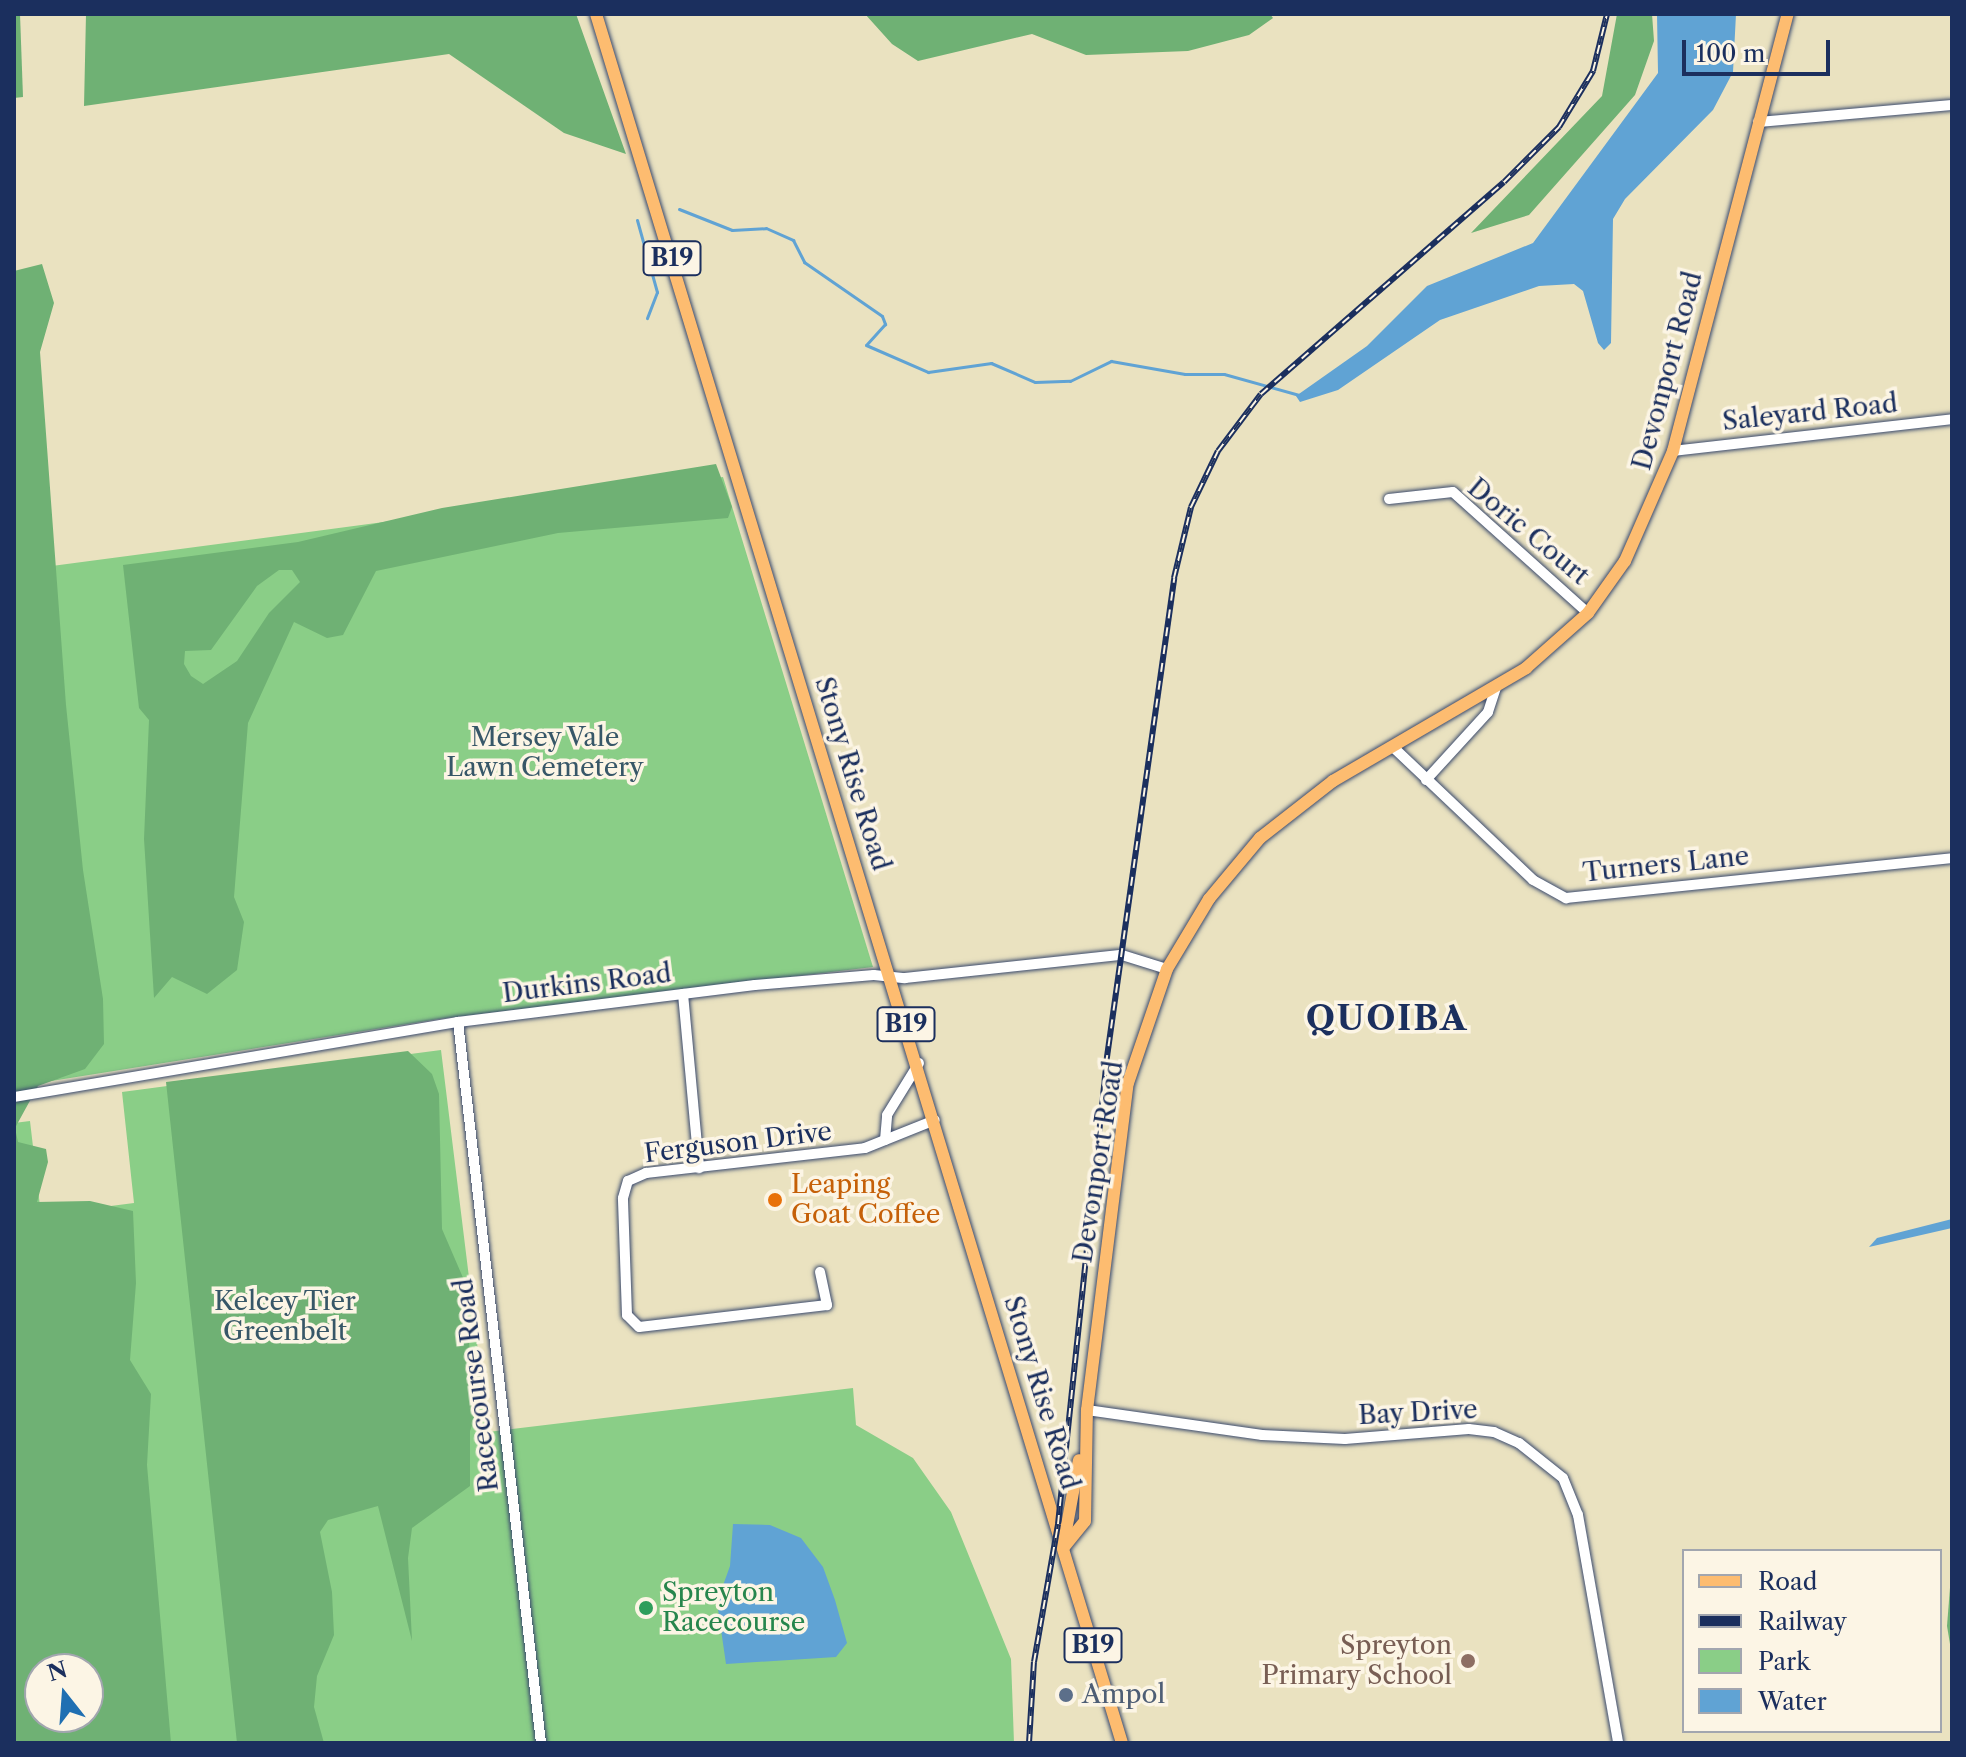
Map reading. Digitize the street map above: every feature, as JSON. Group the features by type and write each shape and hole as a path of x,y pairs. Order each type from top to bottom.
{"main road":[{"name":"Stony Rise Road","path":"596,14 890,978 919,1063 1064,1547"},
{"name":"Devonport Road","path":"1064,1547 1085,1521 1085,1425 1128,1083 1167,969 1209,899 1260,838 1333,781 1497,685 1588,613 1625,561 1673,451 1788,14"},
{"name":"B19","path":"1064,1547 1122,1743"}],"street":[{"path":"1758,122 1952,105"},
{"name":"Saleyard Road","path":"1673,451 1952,419"},
{"name":"Doric Court","path":"1389,499 1453,492 1588,613"},
{"name":"Devonport Road","path":"1426,780 1488,712 1497,685"},
{"name":"Turners Lane","path":"1393,747 1533,880 1566,898 1952,858"},
{"name":"Durkins Road","path":"14,1097 458,1022 683,994 1122,955 1167,969"},
{"path":"683,994 699,1168"},
{"name":"Racecourse Road","path":"458,1022 541,1743"},
{"path":"885,1140 887,1115 919,1063"},
{"name":"Ferguson Drive","path":"820,1272 827,1305 639,1327 627,1315 623,1198 628,1181 646,1173 839,1152 885,1140 935,1120"},
{"name":"Bay Drive","path":"1087,1410 1262,1435 1345,1439 1469,1429 1519,1443 1563,1478 1578,1515 1618,1743"}],"green space":[{"path":"14,14 20,14 23,97 14,98"},
{"path":"86,14 576,14 626,154 564,133 449,54 84,106"},
{"path":"865,14 1270,14 1273,18 1249,35 1188,51 1086,55 1032,34 918,61 892,44"},
{"path":"1617,14 1652,14 1654,41 1635,95 1529,215 1471,233 1602,96"},
{"path":"42,264 54,303 40,352 66,705 83,870 103,999 104,1044 85,1069 38,1086 15,1128 18,1142 46,1149 48,1162 37,1202 90,1201 133,1211 136,1283 130,1360 151,1394 147,1465 171,1743 14,1743 14,271"},
{"path":"716,464 732,507 728,518 558,533 376,571 343,635 327,638 294,622 248,723 234,897 244,922 237,970 207,994 172,977 154,998 144,839 149,720 139,708 123,565 298,542 442,508","holes":["279,570 292,570 300,582 269,613 237,661 203,684 191,676 184,664 185,651 211,650 257,586"]},
{"name":"Mersey Vale Lawn Cemetery","path":"723,477 873,967 439,1019 14,1087 14,571"},
{"name":"Kelcey Tier Greenbelt","path":"441,1050 488,1432 853,1388 856,1425 913,1458 951,1512 1011,1659 1014,1743 14,1743 14,1123 30,1121 41,1215 134,1203 122,1092"},
{"name":"Kelcey Tier Greenbelt","path":"408,1051 432,1074 439,1094 442,1229 464,1280 475,1417 470,1431 470,1486 412,1528 408,1558 412,1641 378,1506 328,1520 320,1532 332,1592 334,1635 317,1676 314,1707 324,1743 237,1743 166,1082"},
{"path":"1952,1562 1952,1656 1947,1626"}],"water":[{"path":"1657,14 1736,14 1733,72 1713,110 1625,199 1613,219 1611,343 1604,350 1598,343 1583,291 1574,284 1539,286 1440,320 1338,390 1300,402 1296,396 1367,346 1427,286 1533,243 1658,73"},
{"path":"1952,1219 1952,1228 1869,1247 1877,1238"},
{"path":"733,1524 770,1525 801,1538 823,1567 835,1600 847,1643 836,1657 726,1664 717,1602 730,1566"}],"waterway":[{"path":"679,209 732,230 766,228 793,240 804,262 882,316 885,324 866,345 928,372 991,363 1035,382 1070,381 1111,361 1185,374 1224,374 1299,395"},
{"path":"637,220 657,292 647,318"}],"railway":[{"path":"1029,1743 1034,1662 1058,1524 1106,1064 1174,578 1191,507 1218,451 1261,394 1504,182 1559,127 1593,71 1607,14"}],"place":[{"name":"Leaping Goat Coffee","path":"775,1200"},
{"name":"Spreyton Racecourse","path":"646,1608"},
{"name":"Spreyton Primary School","path":"1468,1661"},
{"name":"Ampol","path":"1066,1695"}],"district":[{"name":"QUOIBA","path":"1387,1019"}]}
